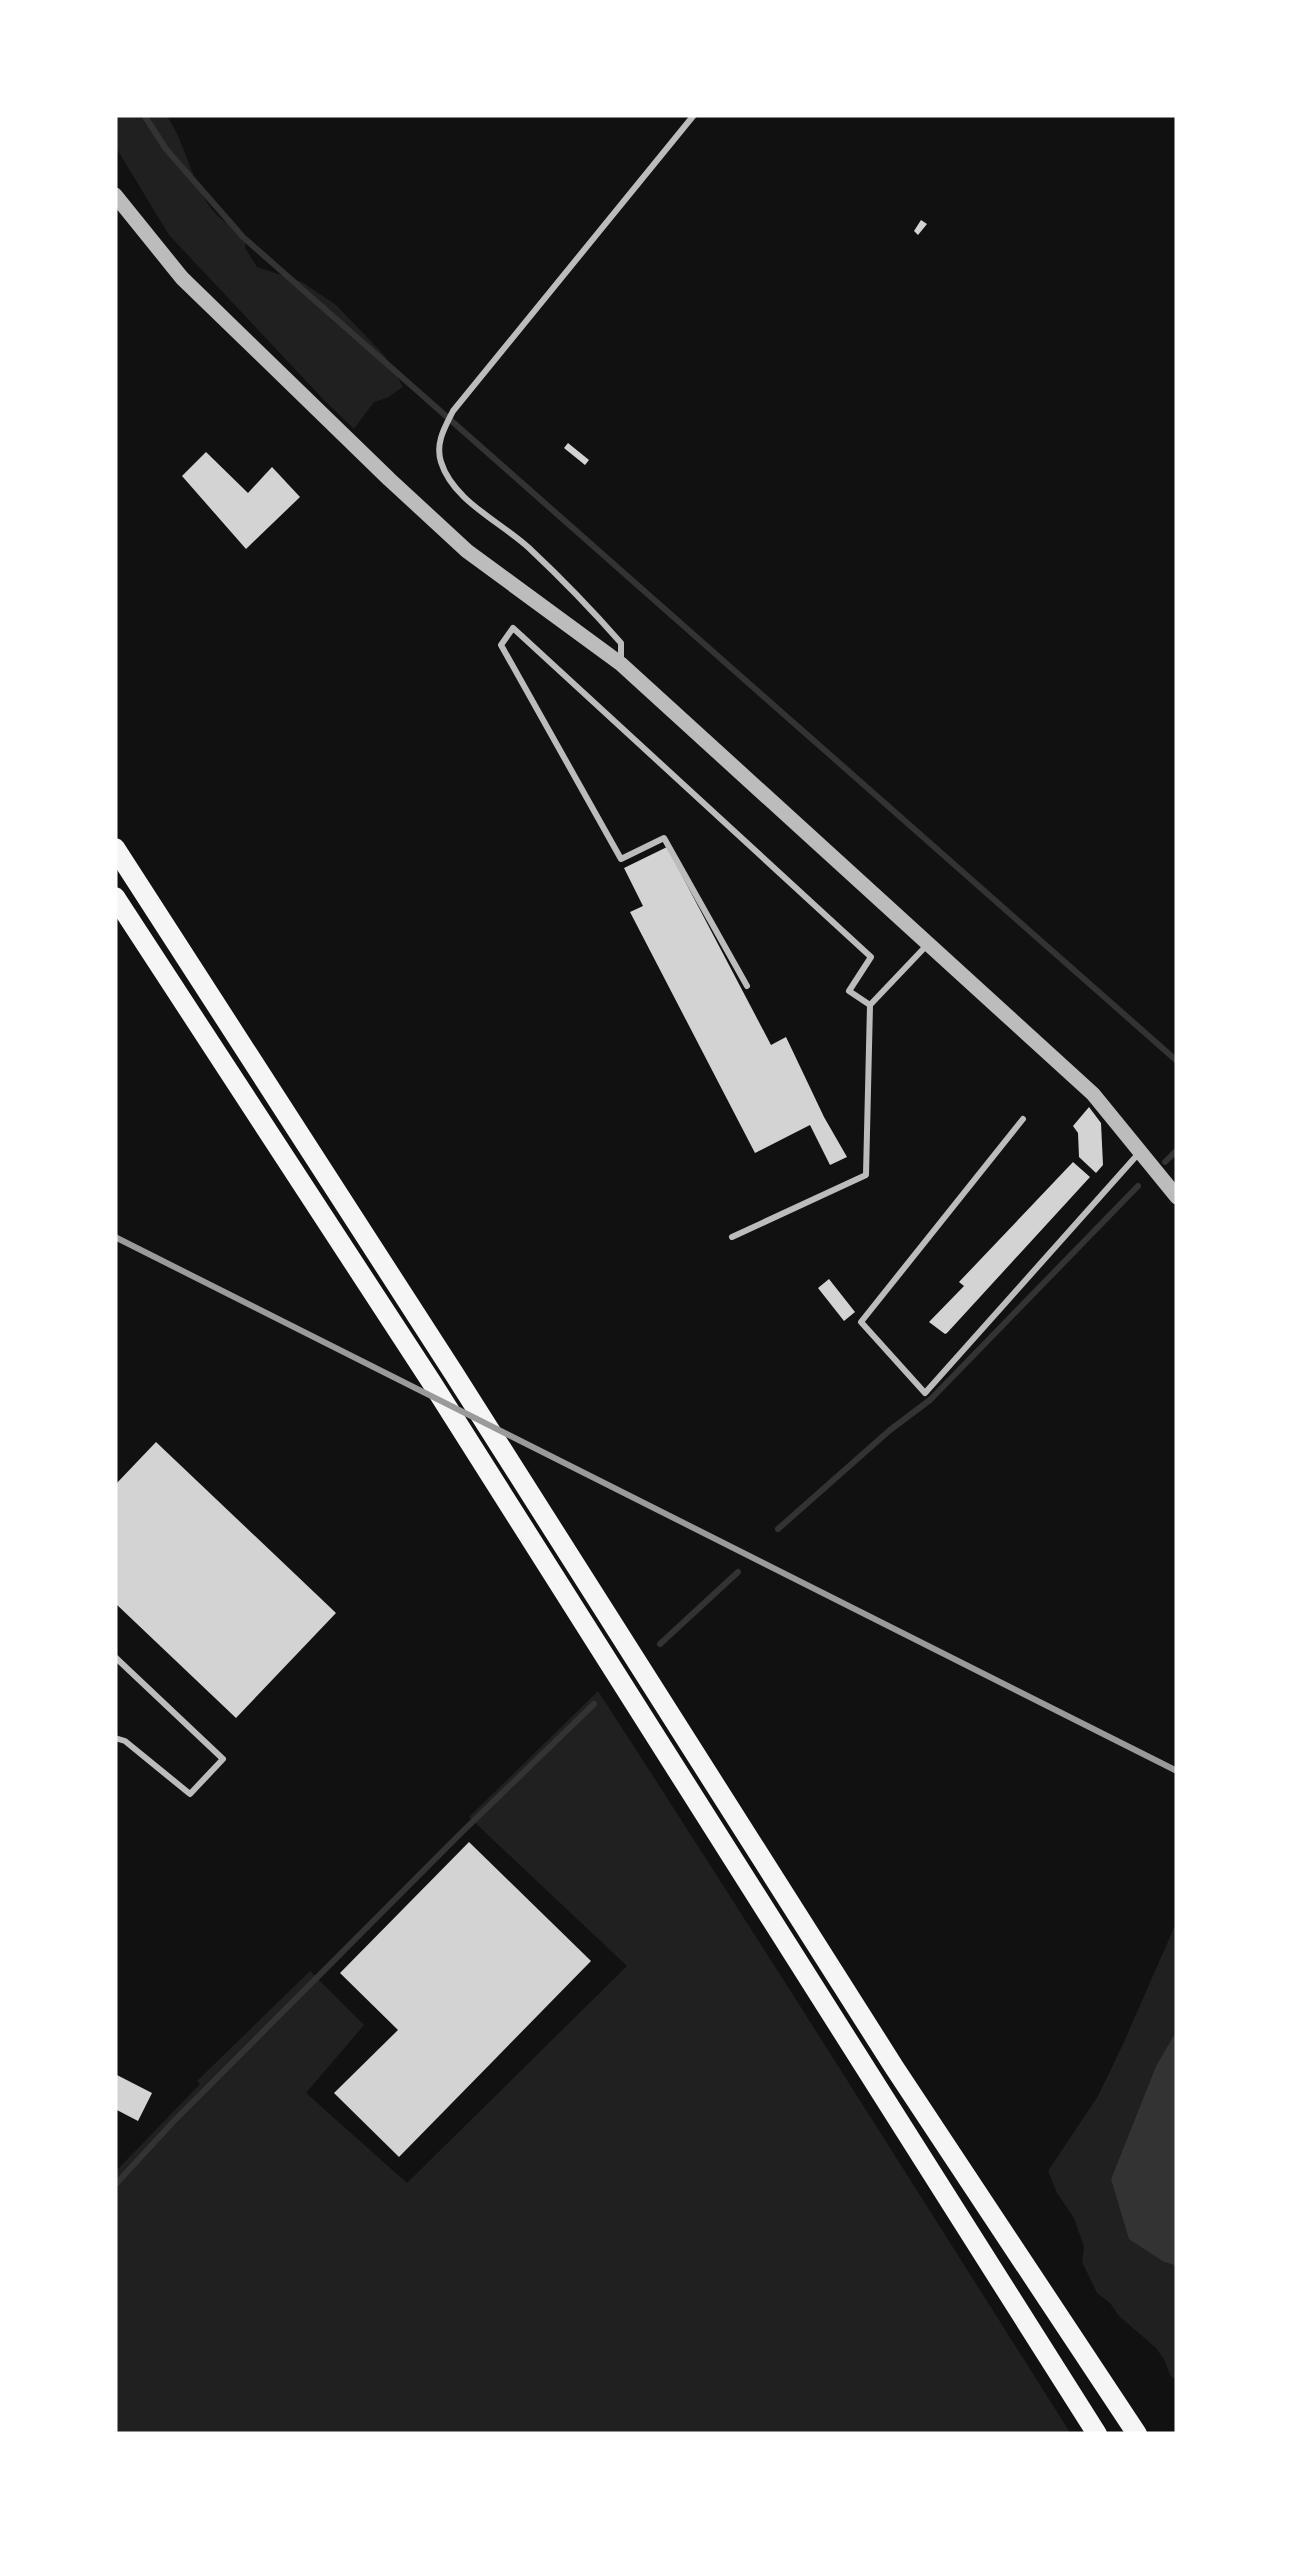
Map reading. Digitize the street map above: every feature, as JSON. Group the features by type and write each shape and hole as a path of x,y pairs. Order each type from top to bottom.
{"highway":[{"path":"115,848 894,2067 1137,2434"},
{"path":"115,897 411,1352 1097,2434"}],"street":[{"path":"115,195 182,278 441,527 467,551 621,664 1093,1094 1177,1197"}],"lane":[{"path":"621,664 621,643 592,609 526,545 449,480 440,459 440,435 453,411 694,115"},
{"path":"747,986 664,838 622,859 501,645 513,628 871,957 849,991 870,1005"},
{"path":"732,1237 866,1175 870,1005 928,944"},
{"path":"1023,1119 861,1322 924,1393 1140,1152"},
{"path":"115,1657 222,1758 190,1794 125,1741 115,1738"}],"shaded area":[{"path":"115,115 166,115 203,196 218,216 246,238 245,248 257,267 302,282 336,305 385,356 403,387 374,402 354,429 169,235 115,146"},
{"path":"598,1691 1071,2434 115,2434 115,2172 200,2084 197,2081 310,1971 364,2025 306,2093 407,2183 627,1966 469,1817"},
{"path":"1177,1921 1177,2030 1156,2066 1111,2179 1164,2262 1177,2266 1177,2381 1156,2348 1097,2293 1082,2262 1084,2247 1074,2218 1048,2171 1098,2096"},
{"path":"1177,2030 1177,2266 1129,2239 1111,2179 1156,2066"}],"building":[{"path":"921,220 927,224 918,235 914,231"},
{"path":"568,443 589,460 585,465 564,448"},
{"path":"206,452 248,493 272,467 300,497 246,549 182,476"},
{"path":"667,847 771,1045 786,1037 847,1157 830,1165 810,1125 755,1153 630,912 643,906 624,868"},
{"path":"1089,1107 1101,1123 1103,1165 1096,1173 1079,1157 1078,1133 1073,1126"},
{"path":"1073,1162 1090,1177 947,1333 929,1322 964,1286 959,1282"},
{"path":"829,1279 855,1312 844,1321 818,1288"},
{"path":"156,1442 336,1613 236,1718 115,1603 115,1485"},
{"path":"469,1842 591,1961 399,2157 334,2093 398,2030 340,1973"},
{"path":"115,2074 152,2093 138,2121 115,2109"}],"waterway":[{"path":"144,115 166,149 243,237 1177,1061"},
{"path":"1165,1162 1177,1150"},
{"path":"778,1529 890,1430 930,1400 1138,1186"},
{"path":"660,1644 738,1572"},
{"path":"115,2185 173,2122 594,1704"}],"railway":[{"path":"115,1237 1177,1771"}]}
